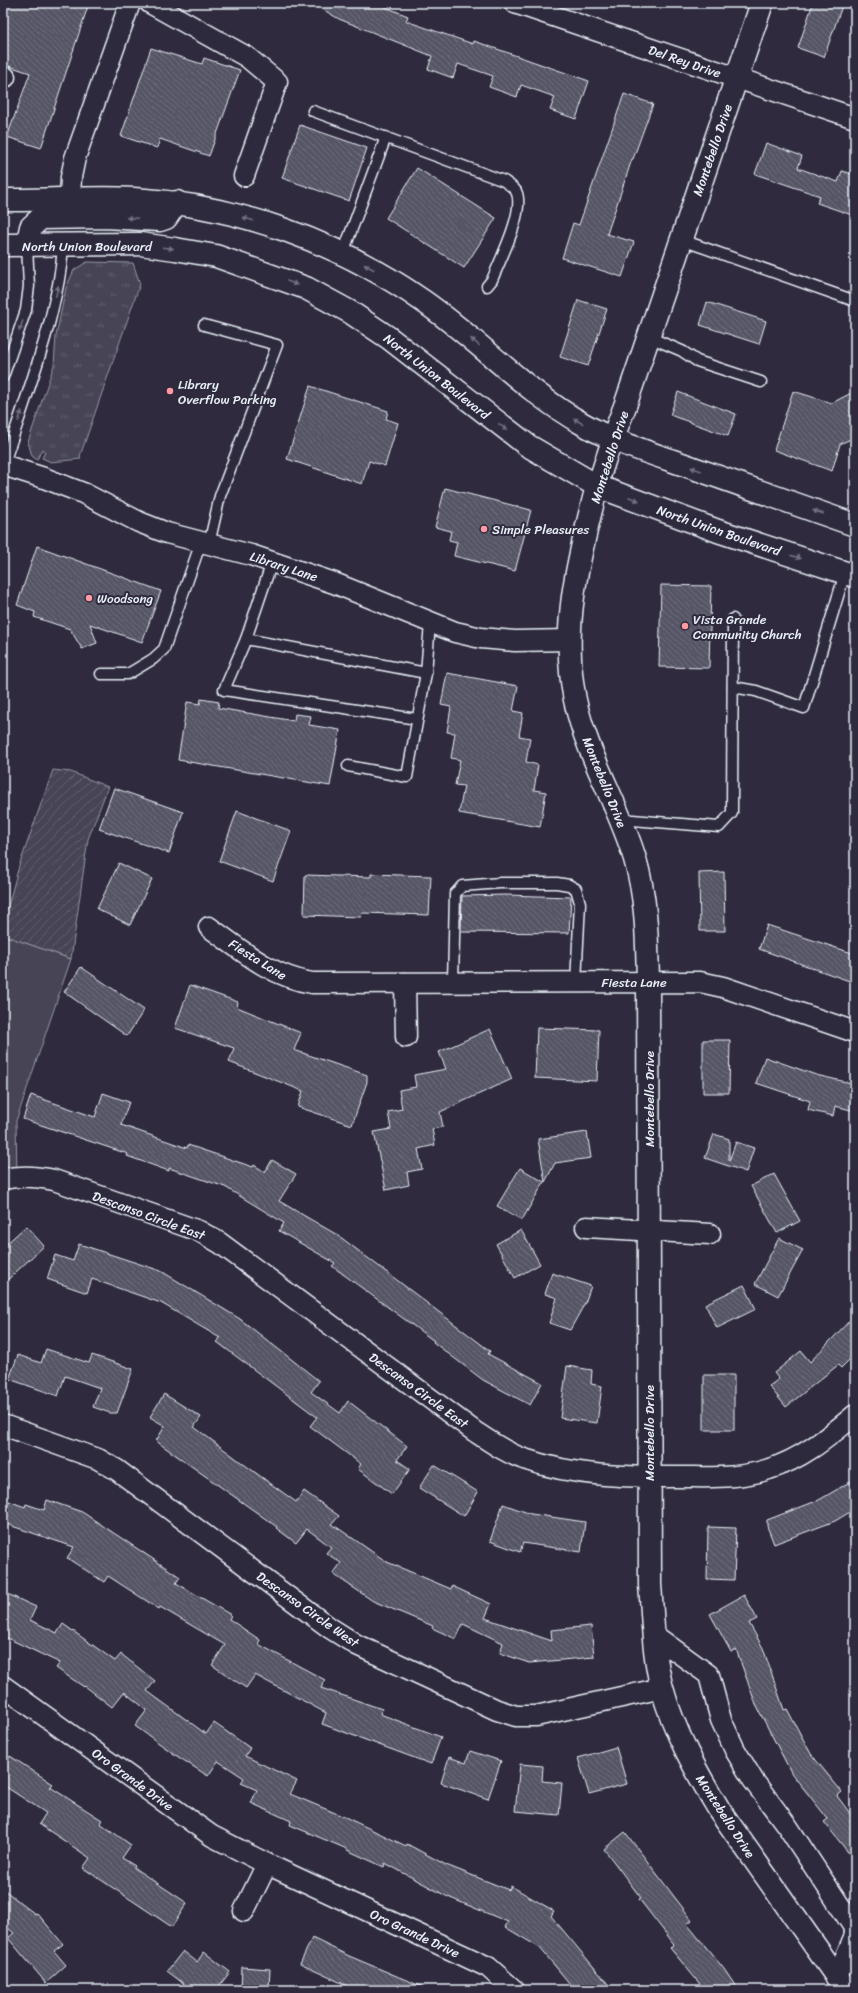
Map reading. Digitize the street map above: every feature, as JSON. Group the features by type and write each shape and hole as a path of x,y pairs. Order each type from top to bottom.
{"main road":[{"name":"Montebello Drive","path":"612,440 626,406 762,3"},
{"path":"3,200 134,199 177,202 231,213 284,230 342,253 388,277 424,302 562,412 612,440 855,525"},
{"path":"28,246 31,227 41,218 105,217 160,220 166,218 177,202"},
{"name":"North Union Boulevard","path":"3,245 140,244 216,256 306,288 350,312 389,338 527,445 598,486 718,531 850,575"},
{"name":"Montebello Drive","path":"598,486 574,582 570,640 571,668 575,700 586,736 635,859 642,892 646,924 648,982 650,1585 654,1636 662,1688 683,1745 720,1811 842,1984"}],"street":[{"path":"70,199 71,177 75,158 130,3"},
{"path":"150,3 247,57 277,82 244,176"},
{"name":"Del Rey Drive","path":"515,3 855,118"},
{"name":"Montebello Drive","path":"598,486 612,440"},
{"name":"Library Lane","path":"3,466 44,478 83,493 139,522 167,533 272,562 334,583 455,632 481,638 515,641 570,640"},
{"name":"Fiesta Lane","path":"209,927 275,973 294,980 312,983 700,982 723,987 855,1032"},
{"path":"405,983 406,1037"},
{"name":"Descanso Circle East","path":"3,1179 17,1176 34,1176 54,1180 199,1231 220,1243 474,1431 498,1446 522,1458 580,1474 650,1477 735,1477 768,1470 798,1458 855,1415"},
{"path":"586,1227 710,1234"},
{"name":"Descanso Circle West","path":"3,1425 98,1459 117,1470 330,1628 357,1645 497,1710 516,1716 536,1716 662,1688"},
{"path":"654,1636 709,1675 721,1720 735,1750 753,1780 788,1827 855,1928"},
{"name":"Oro Grande Drive","path":"3,1686 212,1836 267,1864 488,1968 514,1990"},
{"path":"244,1911 267,1864"},
{"name":"Montebello Drive","path":"842,1984 855,1935"}],"lane":[{"path":"313,111 504,181 515,191 519,202 518,214 492,280 487,286"},
{"path":"342,253 386,138"},
{"path":"682,240 855,301"},
{"path":"3,466 43,346 63,264 63,244"},
{"path":"3,377 26,310 29,286 28,246"},
{"path":"101,674 128,674 153,659 164,649 205,543 220,496 277,345 204,325"},
{"path":"649,337 682,351 698,361 761,382"},
{"path":"272,562 246,639 224,690 417,720"},
{"path":"733,687 756,691 804,708 850,575"},
{"path":"620,819 719,827 732,813 733,619"},
{"path":"348,766 407,777 426,673 430,623"},
{"path":"246,639 426,673"},
{"path":"453,983 455,894 462,886 500,883 557,883 569,885 576,889 580,903 576,982"}],"green space":[{"path":"87,262 133,263 140,284 80,456 81,459 51,462 42,458 45,452 42,449 37,460 32,456 28,442 54,365 56,336 66,288 74,270"},
{"path":"53,770 71,772 108,787 88,839 71,959 3,935 3,924 19,866"},
{"path":"3,935 71,959 16,1121 17,1176 3,1179"}],"building":[{"path":"3,3 89,3 41,148 7,137 30,73 3,64"},
{"path":"312,3 375,3 408,16 406,21 473,44 474,41 589,81 576,119 550,110 555,97 521,85 517,97 489,87 493,76 458,64 453,78 428,69 432,56 339,19"},
{"path":"813,3 843,3 824,57 798,48"},
{"path":"151,48 202,64 204,58 240,70 209,156 160,139 157,148 121,136"},
{"path":"624,94 653,104 632,159 607,234 634,242 622,277 562,258 573,223 579,225"},
{"path":"300,125 367,148 349,201 282,178"},
{"path":"766,143 802,156 798,168 838,182 842,171 855,175 855,216 817,203 820,196 755,174"},
{"path":"417,168 496,218 464,268 386,218"},
{"path":"578,300 607,309 588,366 560,357"},
{"path":"707,302 766,321 759,344 700,325"},
{"path":"310,386 388,411 386,419 398,423 385,466 369,461 362,484 287,459"},
{"path":"793,391 832,403 855,391 855,437 840,444 832,471 774,450"},
{"path":"678,392 736,414 728,436 670,415"},
{"name":"Simple Pleasures","path":"445,488 531,510 515,571 454,556 457,542 449,540 451,531 435,527"},
{"name":"Woodsong","path":"37,546 161,591 142,642 90,624 97,643 82,649 70,629 34,617 35,612 17,605"},
{"name":"Vista Grande Community Church","path":"661,585 711,586 709,668 659,667"},
{"path":"447,673 518,686 513,711 523,713 519,736 530,738 526,762 538,765 534,790 546,792 540,827 459,813 464,786 455,785 460,760 451,758 455,733 447,732 451,707 441,705"},
{"path":"201,699 219,702 218,708 294,721 295,714 311,716 309,725 340,730 330,786 178,760 187,702 200,704"},
{"path":"114,788 183,812 169,853 99,829"},
{"path":"237,811 291,831 273,881 219,861"},
{"path":"119,863 152,879 130,925 97,909"},
{"path":"724,872 725,931 700,931 699,873"},
{"path":"371,874 431,876 429,915 362,913 361,917 304,915 305,875 371,877"},
{"path":"505,895 571,897 569,933 461,932 462,896"},
{"path":"767,925 855,954 855,983 759,949"},
{"path":"81,967 144,1010 127,1036 64,992"},
{"path":"190,985 238,1002 237,1007 301,1033 294,1050 367,1075 367,1082 352,1125 298,1107 303,1091 229,1062 234,1048 175,1028"},
{"path":"537,1028 599,1030 597,1081 535,1078"},
{"path":"490,1029 512,1079 440,1112 443,1127 432,1129 435,1145 418,1149 422,1169 407,1172 409,1185 386,1190 374,1132 391,1129 388,1112 402,1109 399,1090 416,1087 414,1075 446,1069 439,1052"},
{"path":"703,1040 730,1040 729,1093 703,1093"},
{"path":"765,1057 816,1075 855,1084 855,1111 835,1106 833,1116 808,1110 810,1101 756,1083"},
{"path":"103,1093 129,1102 121,1125 187,1148 188,1145 253,1167 254,1165 265,1172 272,1160 296,1174 279,1201 339,1236 490,1351 488,1354 542,1383 530,1405 483,1380 433,1342 434,1341 332,1266 335,1263 279,1231 284,1223 225,1187 169,1168 169,1171 127,1156 128,1154 23,1119 31,1095 95,1117"},
{"path":"587,1132 591,1158 555,1163 545,1182 538,1139"},
{"path":"714,1134 729,1139 729,1161 736,1142 754,1148 746,1172 705,1158"},
{"path":"520,1168 544,1182 522,1220 497,1206"},
{"path":"774,1174 800,1221 777,1233 751,1186"},
{"path":"26,1226 44,1246 3,1284 3,1247"},
{"path":"521,1230 540,1264 515,1278 496,1244"},
{"path":"779,1238 803,1250 778,1296 755,1284"},
{"path":"79,1244 161,1271 240,1319 319,1381 311,1392 340,1413 348,1401 407,1446 397,1460 410,1469 392,1494 358,1469 361,1464 310,1426 317,1417 217,1342 220,1338 161,1303 92,1279 87,1293 47,1279 55,1255 73,1261"},
{"path":"552,1273 591,1286 585,1303 570,1330 549,1323 557,1298 545,1294"},
{"path":"744,1285 756,1309 717,1328 705,1304"},
{"path":"855,1315 855,1354 841,1368 838,1365 786,1407 769,1386 779,1379 774,1373 801,1351 810,1362"},
{"path":"46,1349 89,1363 92,1355 133,1369 117,1413 110,1413 93,1407 100,1388 65,1376 58,1396 9,1379 18,1355 41,1363"},
{"path":"567,1366 592,1370 591,1384 602,1386 597,1423 560,1418"},
{"path":"704,1375 734,1375 734,1430 704,1430"},
{"path":"164,1394 201,1417 194,1427 296,1502 304,1491 339,1516 332,1524 387,1562 451,1589 452,1586 491,1604 485,1618 552,1641 551,1630 591,1626 594,1657 529,1663 500,1653 503,1643 463,1624 456,1639 432,1628 433,1626 373,1601 333,1574 341,1563 326,1553 331,1547 307,1529 296,1543 276,1528 277,1527 156,1441 165,1426 150,1417"},
{"path":"434,1465 478,1492 464,1516 419,1488"},
{"path":"855,1479 855,1509 835,1521 774,1544 767,1526 767,1520 819,1500"},
{"path":"3,1499 25,1507 26,1504 44,1510 47,1500 82,1512 180,1577 176,1583 231,1615 229,1619 260,1640 258,1644 325,1680 321,1688 382,1709 380,1714 441,1737 431,1764 322,1724 326,1713 255,1675 246,1688 212,1665 225,1645 160,1607 159,1609 108,1576 104,1582 67,1558 74,1547 3,1523"},
{"path":"503,1504 531,1514 585,1522 581,1552 523,1543 520,1552 490,1541"},
{"path":"708,1527 736,1528 734,1580 707,1579"},
{"path":"3,1592 36,1607 30,1620 57,1633 63,1624 115,1661 121,1654 155,1681 147,1691 206,1734 214,1723 250,1748 245,1756 297,1781 290,1794 347,1818 406,1846 407,1844 446,1865 509,1890 511,1886 554,1911 551,1916 613,1990 575,1990 540,1948 505,1927 508,1922 448,1897 385,1863 384,1867 347,1849 290,1825 291,1821 251,1803 257,1790 241,1783 244,1778 218,1761 208,1776 177,1756 135,1726 147,1710 124,1692 112,1707 85,1686 84,1687 56,1668 60,1663 3,1636"},
{"path":"744,1595 757,1619 749,1623 763,1648 784,1710 787,1709 811,1754 842,1792 837,1796 855,1820 855,1861 824,1822 828,1819 792,1774 756,1705 736,1649 731,1652 710,1614"},
{"path":"616,1747 627,1784 589,1794 578,1758"},
{"path":"470,1751 501,1761 488,1799 441,1783 449,1757 466,1763"},
{"path":"10,1756 53,1784 50,1787 102,1820 100,1823 131,1845 122,1858 135,1866 134,1868 187,1903 172,1927 83,1868 90,1858 39,1824 46,1813 3,1785 3,1768"},
{"path":"520,1764 543,1766 542,1781 562,1783 559,1815 515,1811"},
{"path":"625,1832 692,1920 687,1924 724,1969 738,1990 705,1990 670,1948 674,1944 639,1899 641,1898 604,1849"},
{"path":"3,1889 35,1914 37,1913 63,1944 54,1951 66,1965 46,1983 8,1938 14,1933 3,1924"},
{"path":"312,1938 349,1956 430,1990 344,1990 346,1985 300,1964"},
{"path":"183,1951 197,1962 204,1952 230,1972 216,1990 192,1990 167,1971"},
{"path":"242,1967 270,1969 269,1990 241,1990"}],"place":[{"name":"Library Overflow Parking","path":"170,391"},
{"name":"Simple Pleasures","path":"484,529"},
{"name":"Woodsong","path":"89,598"},
{"name":"Vista Grande Community Church","path":"685,626"}]}
